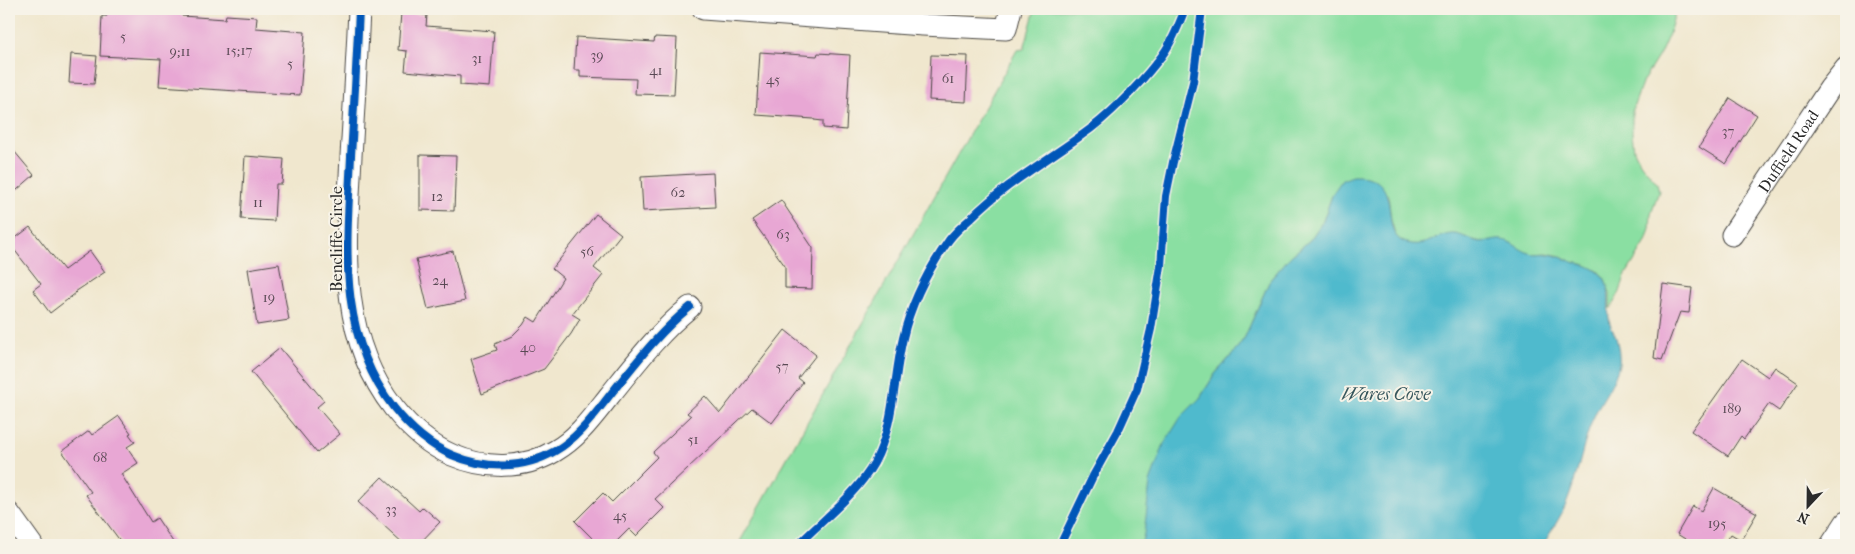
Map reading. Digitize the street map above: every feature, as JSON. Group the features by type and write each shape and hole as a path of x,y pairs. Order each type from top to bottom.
{"street":[{"name":"Bencliffe Circle","path":"359,9 348,227 350,299 357,336 371,371 394,408 421,436 448,454 480,465 496,466 527,463 554,452 570,440 588,422 661,332 690,307"},
{"path":"704,9 923,25 1009,19"},
{"name":"Duffield Road","path":"1732,235 1830,88 1846,68"},
{"path":"9,513 32,545"},
{"path":"1831,545 1846,522"}],"green space":[{"path":"1035,9 1676,9 1669,34 1661,52 1643,81 1632,111 1634,150 1641,164 1657,183 1659,191 1651,213 1650,229 1646,242 1625,276 1620,292 1610,309 1610,294 1605,279 1598,271 1586,265 1572,262 1561,256 1546,253 1532,254 1519,250 1511,243 1501,240 1490,243 1464,237 1440,237 1427,243 1416,245 1405,243 1396,237 1391,220 1388,195 1333,193 1323,221 1310,240 1291,256 1270,280 1245,337 1215,374 1200,398 1181,417 1141,545 738,545 1017,50 1024,49"}],"water":[{"name":"Wares Cove","path":"1353,176 1370,178 1381,184 1386,194 1393,229 1398,238 1407,243 1425,243 1451,234 1457,234 1480,242 1502,240 1510,242 1529,253 1557,256 1588,266 1603,277 1608,289 1609,317 1617,344 1619,364 1615,377 1592,423 1571,491 1559,519 1543,545 1141,545 1150,482 1164,444 1181,417 1200,398 1215,374 1245,337 1270,280 1291,256 1310,240 1323,221 1333,193 1342,180"}],"building":[{"path":"107,9 182,12 182,16 225,19 226,15 257,17 256,28 305,32 300,95 159,86 161,59 100,56 102,16 107,16"},
{"path":"401,13 427,15 426,26 494,31 490,87 460,85 460,76 405,71 407,51 398,50"},
{"path":"576,37 654,42 655,37 677,38 674,95 635,94 636,79 580,77 580,70 574,70"},
{"path":"760,52 817,56 818,53 850,55 846,130 823,128 823,121 814,119 756,115"},
{"path":"71,54 97,56 94,84 69,83"},
{"path":"931,55 968,56 966,102 929,100"},
{"path":"1730,98 1757,115 1726,164 1699,147"},
{"path":"9,145 34,175 9,197"},
{"path":"420,155 456,156 454,211 420,210"},
{"path":"245,156 284,159 282,184 276,184 274,221 241,219"},
{"path":"713,173 715,207 643,211 641,177"},
{"path":"781,200 813,248 812,289 785,288 785,266 752,220"},
{"path":"596,214 621,234 594,268 603,275 572,314 580,319 571,334 544,369 482,394 471,359 497,350 495,344 512,336 528,317 536,322 563,278 552,269"},
{"path":"30,227 64,270 90,251 105,272 75,292 50,313 33,290 41,284 9,243"},
{"path":"453,251 465,301 428,309 416,259"},
{"path":"279,264 289,320 257,325 248,269"},
{"path":"1663,284 1692,288 1689,313 1680,312 1662,360 1654,358"},
{"path":"785,330 816,355 798,378 803,382 772,423 752,408 655,499 664,508 636,536 629,529 613,545 599,545 575,521 603,493 612,502 657,457 653,452 691,416 687,413 705,396 720,413"},
{"path":"280,348 324,401 317,407 340,434 317,453 251,372"},
{"path":"1742,359 1768,377 1775,367 1798,383 1779,411 1769,404 1744,439 1741,436 1728,456 1691,431"},
{"path":"119,416 135,442 127,447 138,463 121,474 151,522 157,518 175,545 116,545 121,542 86,495 91,492 62,451 89,431 92,435"},
{"path":"382,477 419,511 423,507 440,522 418,545 405,545 358,502"},
{"path":"1714,488 1757,513 1741,540 1731,534 1724,545 1695,545 1677,534 1693,506 1701,511"}],"cycle path":[{"path":"359,9 348,222 349,287 354,319 362,349 375,379 394,408 413,429 427,441 444,451 478,463 491,465 517,464 543,457 563,446 578,433 648,349 690,307"},
{"path":"798,545 849,496 867,475 874,463 881,448 890,417 906,325 927,275 949,240 983,206 1024,174 1092,128 1122,101 1162,56 1173,37 1185,9"},
{"path":"1060,545 1093,476 1118,431 1137,389 1151,329 1161,266 1166,196 1193,82 1202,9"}]}
